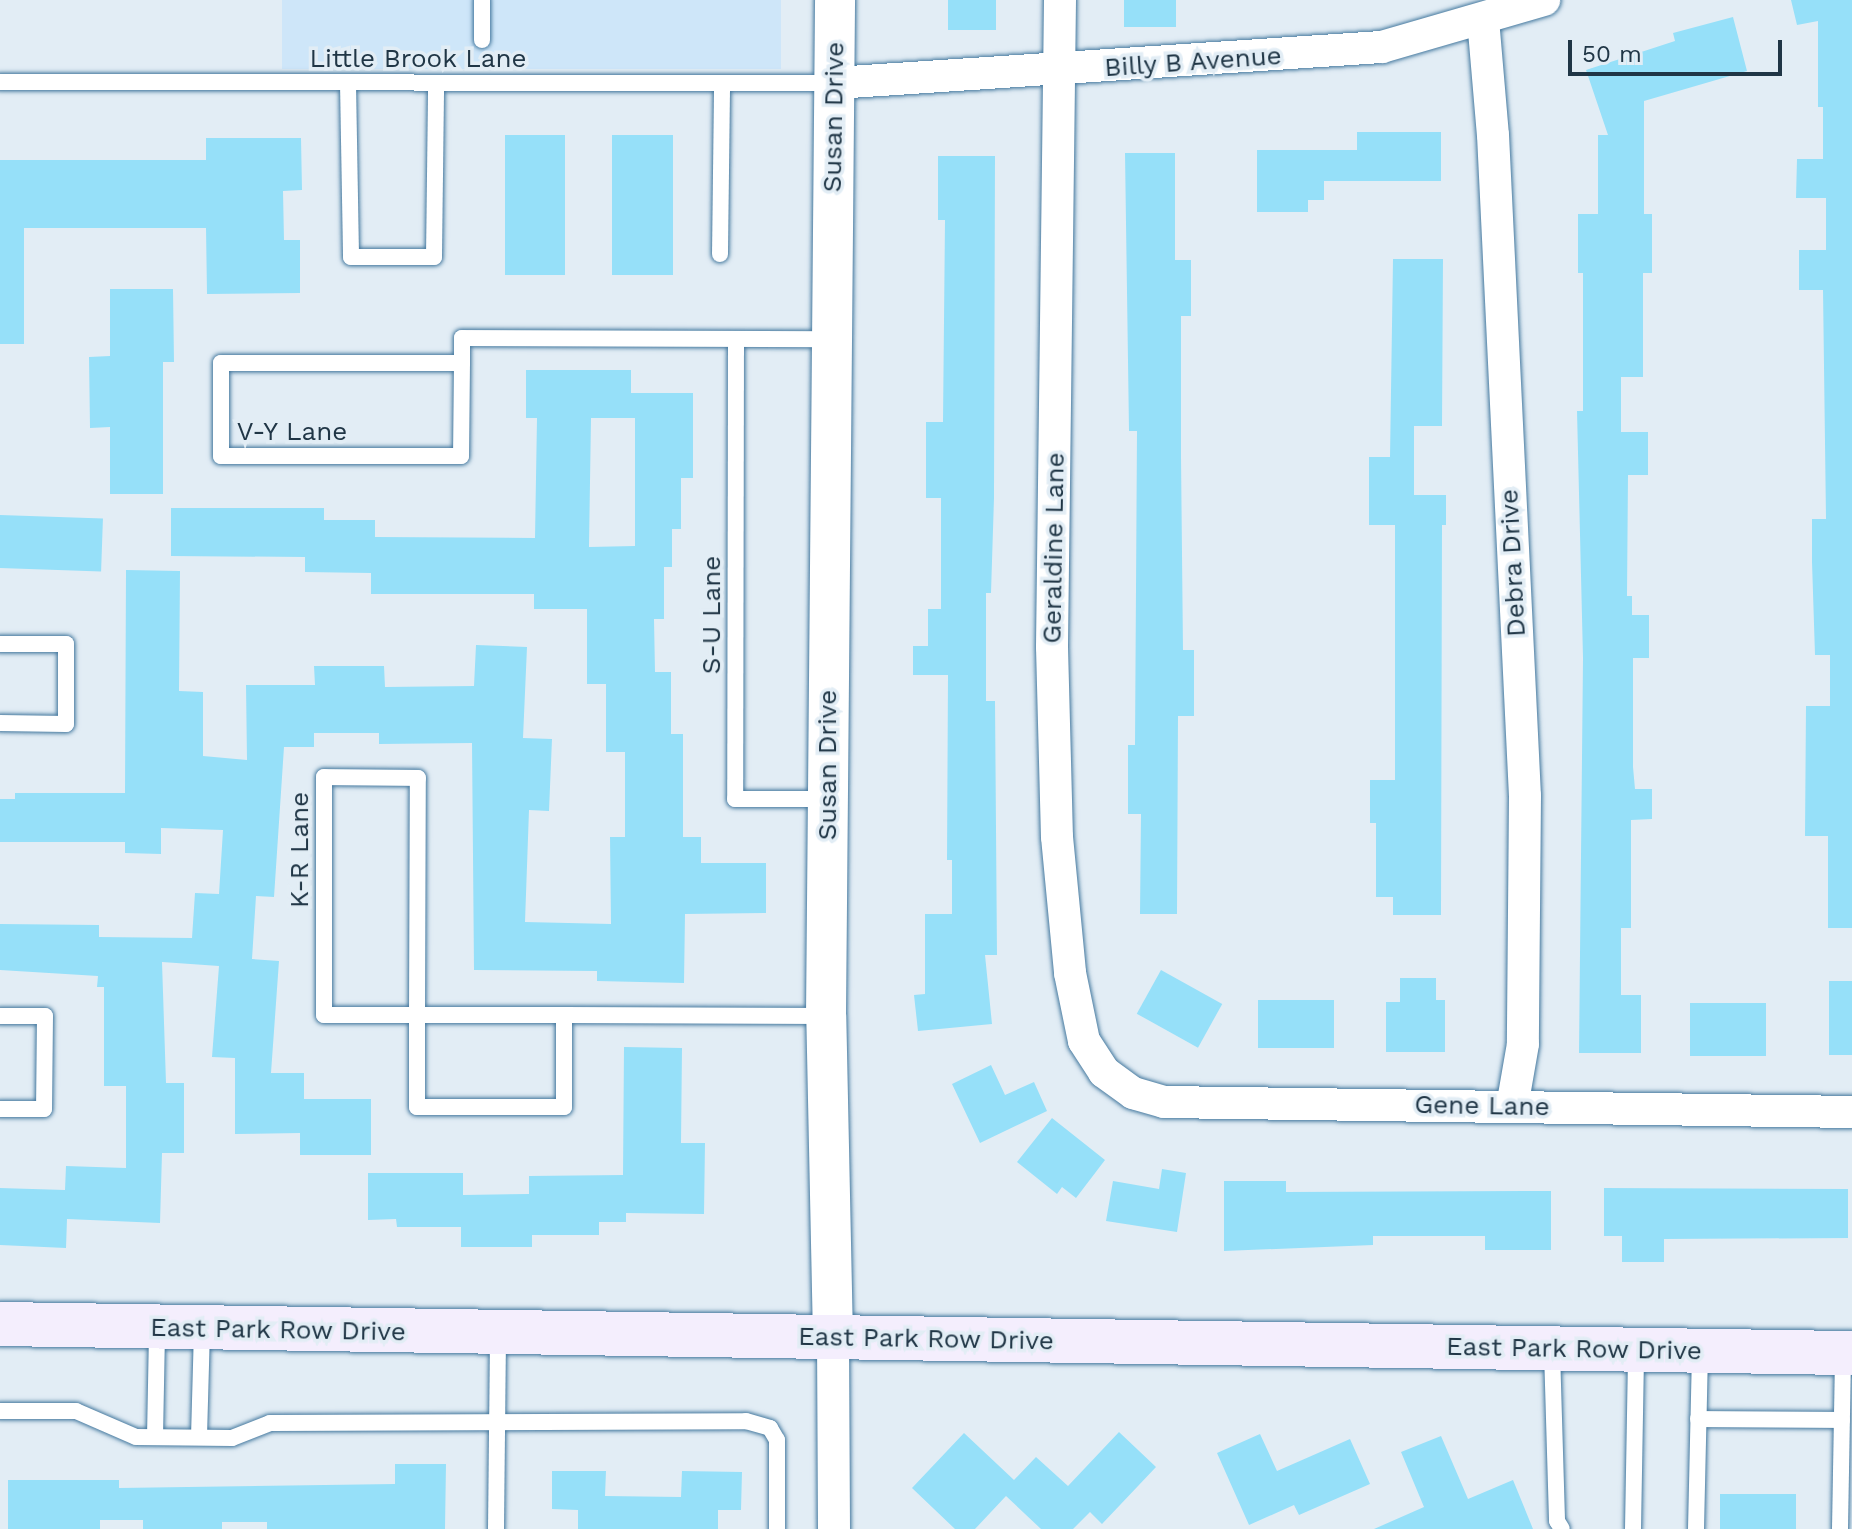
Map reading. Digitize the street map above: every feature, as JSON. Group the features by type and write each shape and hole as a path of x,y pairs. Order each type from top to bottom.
{"main road":[{"name":"East Park Row Drive","path":"0,1324 202,1330 1847,1353"}],"street":[{"name":"Susan Drive","path":"834,1529 826,1016 829,339 835,0"},
{"name":"Geraldine Lane","path":"1060,0 1052,647 1057,837 1070,973 1084,1041 1117,1081"},
{"name":"Billy B Avenue","path":"835,83 1059,72 1382,47 1544,0"},
{"name":"Debra Drive","path":"1483,19 1493,135 1525,796 1523,1044 1512,1107"},
{"name":"Gene Lane","path":"1117,1081 1133,1093 1164,1102 1852,1112"}],"lane":[{"path":"482,0 482,40"},
{"name":"Little Brook Lane","path":"0,82 835,83"},
{"path":"348,83 351,257 434,257 436,83"},
{"path":"720,254 722,83"},
{"path":"462,363 462,338 829,339"},
{"name":"S-U Lane","path":"736,339 735,799 828,799"},
{"name":"V-Y Lane","path":"221,363 462,363 461,456 221,456 221,363"},
{"path":"0,644 66,644 66,724 0,723"},
{"name":"K-R Lane","path":"417,1015 418,778 324,777 324,1015 826,1016"},
{"path":"417,1015 417,1107 564,1107 564,1015"},
{"path":"0,1016 45,1016 44,1109 0,1109"},
{"path":"155,1437 157,1329"},
{"path":"199,1437 202,1330"},
{"path":"496,1529 498,1333"},
{"path":"1552,1349 1557,1521 1562,1529"},
{"path":"1633,1529 1636,1350"},
{"path":"1696,1529 1700,1351"},
{"path":"1840,1529 1847,1353"},
{"path":"0,1411 76,1411 136,1437 232,1438 270,1423 746,1421 770,1428 777,1440 777,1529"},
{"path":"1698,1419 1842,1420"}],"shaded area":[{"path":"282,0 781,0 781,69 282,69"}],"building":[{"path":"948,0 996,0 996,30 948,30"},
{"path":"1124,0 1176,0 1176,27 1124,27"},
{"path":"1791,0 1852,0 1852,928 1828,928 1828,836 1805,836 1806,706 1830,706 1830,655 1815,655 1812,562 1812,519 1826,519 1823,290 1799,290 1799,250 1826,250 1826,198 1796,198 1797,159 1823,159 1823,107 1818,107 1818,21 1797,25"},
{"path":"1733,17 1747,71 1644,101 1644,214 1652,214 1652,273 1643,273 1643,377 1621,377 1621,432 1648,432 1648,475 1628,475 1627,596 1632,596 1632,615 1649,615 1649,658 1633,658 1633,767 1635,789 1652,789 1652,819 1631,820 1631,928 1621,928 1621,995 1641,995 1641,1053 1579,1053 1583,658 1577,411 1583,411 1583,273 1578,273 1578,214 1598,214 1598,135 1608,135 1586,70 1675,41 1673,33"},
{"path":"1357,132 1441,132 1441,181 1324,181 1324,200 1308,200 1308,212 1257,212 1257,150 1357,150"},
{"path":"505,135 565,135 565,275 505,275"},
{"path":"612,135 673,135 673,275 612,275"},
{"path":"206,138 301,138 302,190 283,191 284,240 300,240 300,293 207,294 206,228 24,228 24,344 0,344 0,160 206,160"},
{"path":"1125,153 1175,153 1175,260 1191,260 1191,316 1181,316 1181,456 1183,650 1194,650 1194,716 1178,716 1177,914 1140,914 1141,814 1128,814 1128,745 1135,745 1137,431 1129,431"},
{"path":"938,156 995,156 994,498 991,593 986,593 986,701 995,701 997,955 985,955 992,1024 918,1031 914,995 925,994 925,914 952,914 952,860 947,860 948,675 913,675 913,646 928,646 928,609 941,609 941,498 926,498 926,422 943,422 945,220 938,220"},
{"path":"1393,259 1443,259 1442,426 1414,426 1414,495 1446,495 1446,525 1442,525 1441,915 1393,915 1393,897 1376,897 1376,823 1370,823 1370,780 1395,780 1395,525 1369,525 1369,457 1390,457"},
{"path":"110,289 173,289 174,362 163,362 163,494 110,494 110,427 90,428 89,357 110,356"},
{"path":"526,370 631,370 631,393 693,393 693,478 681,478 681,529 672,529 672,567 664,567 664,619 654,619 655,672 671,672 671,734 683,734 683,837 701,837 701,863 766,863 766,913 685,914 684,983 597,981 597,971 474,970 472,743 379,744 379,733 314,733 314,747 284,747 274,897 256,896 252,959 279,961 271,1073 304,1073 304,1099 371,1099 371,1155 300,1155 300,1133 235,1134 235,1058 212,1057 219,966 162,962 166,1083 184,1083 184,1153 162,1153 160,1223 67,1219 66,1248 0,1245 0,1188 65,1190 66,1166 126,1168 126,1086 104,1086 104,987 97,987 98,976 0,970 0,924 99,925 99,937 192,938 195,893 219,894 223,830 161,828 161,854 125,853 125,842 0,842 0,799 15,799 15,793 125,793 126,570 180,571 179,691 203,692 203,756 247,760 246,685 315,685 314,666 384,666 385,687 474,686 476,645 527,647 523,738 552,739 549,811 529,810 525,922 611,924 610,837 625,837 625,752 606,752 606,684 587,684 587,609 534,609 534,594 371,594 371,573 305,572 305,557 171,556 171,508 324,508 324,520 375,520 375,537 535,538 537,418 526,418","holes":["591,418 635,418 635,546 589,547"]},
{"path":"0,515 103,519 101,572 0,568"},
{"path":"1161,970 1222,1004 1198,1048 1137,1014"},
{"path":"1400,978 1436,978 1436,1000 1445,1000 1445,1052 1386,1052 1386,1002 1400,1002"},
{"path":"1829,981 1852,981 1852,1055 1829,1055"},
{"path":"1258,1000 1334,1000 1334,1048 1258,1048"},
{"path":"1690,1003 1766,1003 1766,1056 1690,1056"},
{"path":"624,1047 682,1048 681,1143 705,1143 704,1214 626,1213 626,1222 599,1222 599,1235 532,1235 532,1247 461,1247 461,1227 397,1227 396,1219 368,1220 368,1173 463,1173 463,1195 529,1194 529,1176 623,1175"},
{"path":"991,1065 1005,1095 1034,1082 1047,1111 980,1143 952,1084"},
{"path":"1052,1118 1105,1160 1076,1198 1062,1187 1057,1194 1017,1162"},
{"path":"1162,1169 1186,1173 1177,1232 1106,1221 1113,1181 1159,1189"},
{"path":"1224,1181 1286,1181 1286,1192 1551,1191 1551,1250 1485,1250 1485,1236 1373,1236 1373,1245 1224,1251"},
{"path":"1604,1188 1848,1189 1848,1238 1664,1239 1664,1262 1622,1262 1622,1236 1604,1236"},
{"path":"1119,1432 1156,1467 1102,1524 1090,1512 1073,1529 1041,1529 1006,1496 975,1529 955,1529 912,1488 964,1433 1014,1480 1036,1457 1068,1486"},
{"path":"1260,1434 1277,1471 1350,1439 1370,1484 1299,1515 1294,1505 1249,1525 1217,1453"},
{"path":"1441,1436 1468,1499 1513,1480 1533,1529 1374,1529 1424,1507 1401,1452"},
{"path":"395,1464 446,1464 445,1529 267,1529 267,1522 222,1522 222,1529 143,1529 143,1520 100,1520 100,1529 8,1529 8,1480 119,1480 119,1488 395,1484"},
{"path":"552,1471 606,1471 605,1496 681,1497 682,1471 742,1472 741,1510 718,1510 718,1529 578,1529 578,1510 552,1509"},
{"path":"1720,1494 1796,1494 1796,1529 1720,1529"}]}
